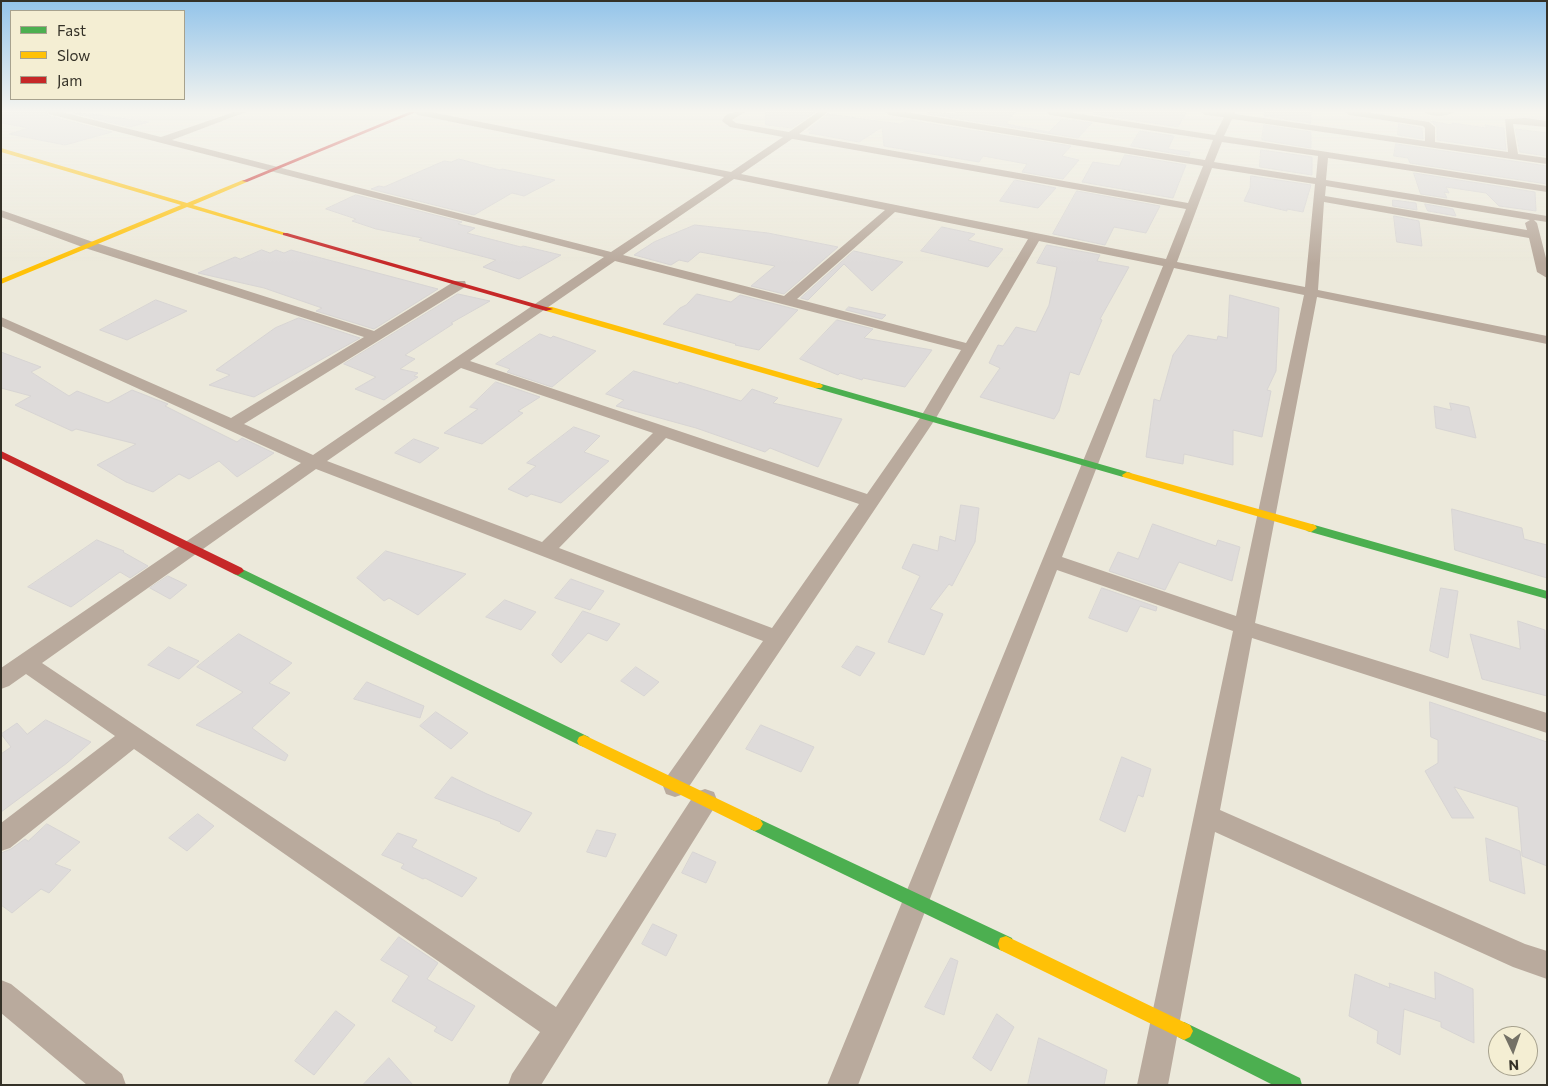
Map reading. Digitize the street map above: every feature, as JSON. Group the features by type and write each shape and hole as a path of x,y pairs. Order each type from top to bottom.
{"street":[{"path":"43,163 1547,596"},
{"path":"248,163 970,348"},
{"path":"1,282 288,163"},
{"path":"668,163 1547,340"},
{"path":"1,680 191,546 753,163"},
{"path":"950,163 1192,207"},
{"path":"1194,163 1534,235"},
{"path":"1152,1085 1311,292 1322,163"},
{"path":"1460,163 1547,189"},
{"path":"1465,163 1468,207"},
{"path":"842,1085 1208,165"},
{"path":"1320,190 1468,207 1547,219"},
{"path":"788,301 893,208"},
{"path":"1,213 89,245 375,336"},
{"path":"1530,217 1543,272 1547,274"},
{"path":"675,786 928,418 1035,237"},
{"path":"232,425 460,284"},
{"path":"1,321 314,462 777,638"},
{"path":"459,362 872,502"},
{"path":"546,550 663,432"},
{"path":"1,454 675,786 916,900 1292,1085"},
{"path":"1052,561 1244,627 1547,723"},
{"path":"26,663 560,1028"},
{"path":"1,840 134,736"},
{"path":"523,1085 705,800"},
{"path":"1206,816 1523,957 1547,965"},
{"path":"1,994 111,1085"}],"building":[{"path":"440,163 473,163 500,170 555,180 524,196 512,193 474,215 371,189 379,186 384,187"},
{"path":"1020,163 1077,163 1063,179 1022,172 1027,164"},
{"path":"1093,163 1119,166 1121,163 1172,163 1186,165 1173,198 1082,182"},
{"path":"1260,163 1312,163 1312,175 1260,167"},
{"path":"1410,163 1524,163 1547,166 1547,184"},
{"path":"1414,173 1535,192 1536,211 1499,206 1486,193 1446,187 1449,193 1444,192 1447,198 1421,194"},
{"path":"1251,176 1311,185 1303,212 1287,209 1287,211 1244,201 1250,188"},
{"path":"1015,180 1056,188 1038,208 1000,201"},
{"path":"1077,191 1160,206 1146,233 1114,227 1105,245 1053,234"},
{"path":"356,195 462,222 458,224 475,228 467,233 561,255 519,279 483,267 496,260 419,240 422,238 376,229 352,221 356,219 326,209"},
{"path":"1393,200 1416,203 1417,210 1393,206"},
{"path":"1425,204 1453,209 1456,216 1428,211"},
{"path":"1394,216 1419,221 1422,246 1397,242"},
{"path":"695,225 768,233 838,247 784,294 751,286 775,266 700,252 688,262 679,260 671,265 634,255 654,242"},
{"path":"942,227 975,234 968,240 1003,249 988,267 921,251"},
{"path":"1047,245 1100,255 1097,261 1129,267 1100,319 1102,320 1079,375 1070,372 1059,411 1054,419 980,397 1000,368 989,363 998,345 1003,346 1016,327 1036,332 1049,305 1057,267 1037,263"},
{"path":"262,250 270,253 276,250 284,253 291,250 438,289 374,329 316,311 322,308 264,288 198,273 235,257 240,259"},
{"path":"854,251 903,262 872,291 844,264 808,300 801,298"},
{"path":"458,294 490,301 451,323 453,324 405,355 415,359 400,369 418,373 414,376 418,377 384,400 355,389 376,377 344,364"},
{"path":"697,294 731,302 740,295 798,310 759,350 663,324"},
{"path":"1230,295 1279,308 1276,371 1267,390 1271,391 1262,437 1233,430 1233,465 1184,454 1183,464 1146,457 1154,399 1160,401 1173,355 1188,335 1217,340 1218,336 1227,338"},
{"path":"156,300 187,311 127,340 100,330"},
{"path":"849,307 886,315 882,319 846,310"},
{"path":"299,318 360,338 254,397 209,385 230,375 216,370 275,328"},
{"path":"837,320 873,329 864,338 932,350 905,387 863,378 862,380 840,373 838,375 800,359"},
{"path":"540,334 551,338 553,336 596,351 552,387 507,372 510,369 496,364"},
{"path":"1,352 41,367 31,372 69,396 77,391 108,403 132,390 168,404 165,406 237,442 242,438 274,453 237,477 219,461 189,479 179,474 153,492 126,482 97,465 136,444 76,429 72,431 15,405 31,396 1,388"},
{"path":"634,371 678,384 679,382 741,401 752,389 778,398 773,403 842,419 818,467 770,448 765,452 696,428 616,406 624,400 606,394"},
{"path":"496,382 540,397 518,411 523,413 482,444 444,433 478,409 470,407"},
{"path":"1450,403 1469,407 1476,438 1436,428 1434,406 1451,410"},
{"path":"574,427 600,436 584,452 609,461 561,503 531,494 527,497 508,489 536,466 527,463"},
{"path":"414,439 439,448 420,463 395,453"},
{"path":"961,505 979,508 975,542 952,586 949,584 930,609 943,614 924,655 888,642 920,576 902,568 913,544 938,551 940,536 955,541"},
{"path":"1452,509 1522,528 1524,539 1547,545 1547,578 1455,550"},
{"path":"1153,524 1216,546 1218,540 1240,547 1232,581 1179,562 1165,590 1109,571 1118,552 1138,559"},
{"path":"97,540 124,551 148,566 130,578 120,572 71,607 28,587"},
{"path":"386,551 466,574 418,615 389,598 384,601 357,578"},
{"path":"168,576 187,585 170,599 150,588"},
{"path":"571,579 604,591 590,610 555,598"},
{"path":"1102,588 1157,607 1156,611 1140,606 1127,632 1089,618"},
{"path":"1441,588 1458,591 1448,658 1430,651"},
{"path":"505,600 536,612 521,630 486,617"},
{"path":"583,611 620,624 607,641 588,633 561,663 552,655"},
{"path":"1518,621 1545,630 1547,696 1482,679 1470,634 1520,649"},
{"path":"239,634 292,663 269,683 290,693 252,728 288,755 285,761 196,725 243,692 197,667"},
{"path":"857,646 875,653 860,676 842,667"},
{"path":"169,647 199,661 179,679 148,665"},
{"path":"636,667 659,682 644,696 621,681"},
{"path":"367,682 424,706 420,718 354,699"},
{"path":"1430,702 1547,742 1547,866 1522,856 1518,807 1454,787 1474,818 1452,818 1425,771 1438,763 1438,740 1431,737"},
{"path":"436,712 468,733 451,749 420,726"},
{"path":"46,720 91,742 67,763 1,812 1,754 11,747 1,734 17,723 27,734"},
{"path":"761,725 814,747 801,772 746,749"},
{"path":"1122,757 1151,769 1143,797 1138,795 1125,832 1100,820"},
{"path":"452,777 532,813 519,832 501,822 435,798"},
{"path":"198,814 214,826 187,851 169,838"},
{"path":"47,824 80,842 55,864 71,870 49,893 41,889 12,913 1,905 1,853 11,849 25,839 28,841"},
{"path":"597,830 616,834 606,857 587,852"},
{"path":"398,833 417,840 412,847 477,878 462,897 401,868 404,864 382,855"},
{"path":"1486,838 1520,851 1525,894 1490,881"},
{"path":"693,852 716,862 706,883 682,873"},
{"path":"653,924 677,935 666,956 642,944"},
{"path":"399,937 438,963 427,979 475,1006 452,1041 434,1031 437,1027 392,1001 409,976 381,960"},
{"path":"951,958 958,961 944,1015 925,1007"},
{"path":"1435,972 1473,989 1474,1043 1441,1027 1441,1022 1404,1009 1400,1055 1377,1043 1378,1031 1349,1016 1355,974 1390,988 1389,983 1435,999"},
{"path":"336,1011 355,1025 314,1075 295,1061"},
{"path":"997,1014 1014,1027 991,1071 973,1058"},
{"path":"1039,1038 1107,1070 1104,1085 1028,1085"},
{"path":"389,1058 413,1085 363,1085"}],"traffic: fast":[{"path":"818,386 1127,475"},
{"path":"1311,528 1547,595"},
{"path":"238,571 584,741"},
{"path":"755,824 1006,944"},
{"path":"1184,1031 1293,1085"}],"traffic: slow":[{"path":"44,163 285,234"},
{"path":"1,282 245,181"},
{"path":"549,309 818,386"},
{"path":"1127,475 1311,528"},
{"path":"584,741 755,824"},
{"path":"1006,944 1184,1031"}],"traffic: jam":[{"path":"245,181 290,163"},
{"path":"285,234 549,309"},
{"path":"1,454 238,571"}]}
